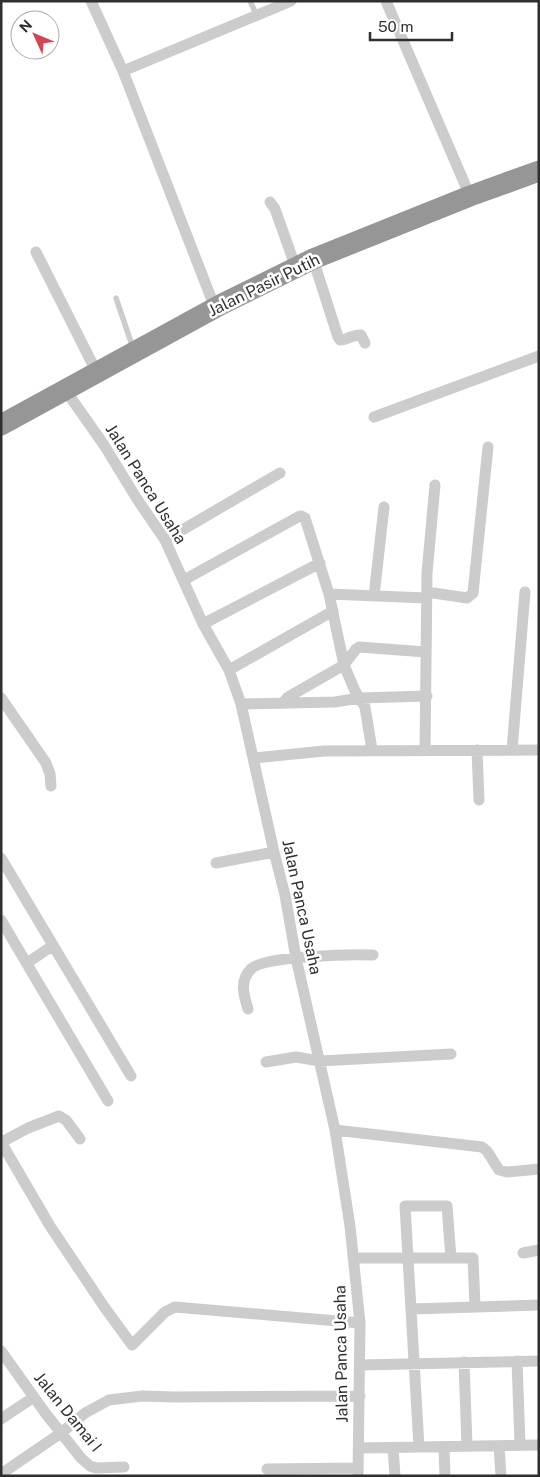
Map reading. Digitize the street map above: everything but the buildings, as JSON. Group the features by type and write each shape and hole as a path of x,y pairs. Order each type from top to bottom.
{"highway":[{"name":"Jalan Pasir Putih","path":"1,425 216,308 304,264 470,196 539,171"}],"street":[{"path":"91,1 123,71 216,308"},
{"path":"123,71 291,1"},
{"path":"386,1 470,196"},
{"path":"270,202 304,264 340,340 356,334 361,335 365,343"},
{"path":"36,252 97,373"},
{"path":"374,417 539,356"},
{"name":"Jalan Panca Usaha","path":"66,391 104,445 165,540 203,624 230,670 241,704 285,895 296,958 335,1130 350,1226 360,1323 358,1472"},
{"path":"329,594 374,596 427,595 467,598 470,596 472,593 488,447"},
{"path":"165,540 280,473"},
{"path":"425,750 427,573 435,485"},
{"path":"374,596 384,507"},
{"path":"184,580 301,516 305,518 329,594 344,665 355,691 365,708 372,750"},
{"path":"203,624 320,563"},
{"path":"512,750 525,592"},
{"path":"230,670 333,611"},
{"path":"284,702 288,697 344,665 359,647 426,652"},
{"path":"312,683 316,702"},
{"path":"241,704 336,702 360,698 427,696"},
{"path":"1,698 46,763 50,774 51,786"},
{"path":"477,750 479,800"},
{"path":"254,758 324,751 539,750"},
{"path":"216,863 274,852"},
{"path":"1,858 131,1076"},
{"path":"1,920 108,1101"},
{"path":"27,963 52,946"},
{"path":"248,1009 243,993 245,980 251,969 258,965 296,958 352,954 373,955"},
{"path":"266,1062 296,1057 320,1061 451,1054"},
{"path":"80,1139 66,1120 59,1116 28,1128 1,1142 50,1226 132,1345 165,1312 175,1307 360,1323"},
{"path":"335,1130 482,1147 487,1151 499,1170 507,1172 539,1169"},
{"path":"419,1447 405,1206 447,1206 451,1258"},
{"path":"523,1253 539,1250"},
{"path":"353,1258 473,1258 475,1306"},
{"path":"411,1309 539,1305"},
{"name":"Jalan Damai I","path":"1,1351 81,1458 90,1466 96,1468 124,1467"},
{"path":"517,1361 520,1445"},
{"path":"360,1365 539,1361"},
{"path":"464,1362 467,1446"},
{"path":"1,1474 61,1433 85,1413 109,1400 142,1396 360,1396"},
{"path":"1,1419 34,1397"},
{"path":"358,1448 539,1445"},
{"path":"499,1446 501,1476"},
{"path":"444,1447 446,1476"},
{"path":"393,1448 395,1476"},
{"path":"267,1469 358,1472"}],"lane":[{"path":"250,1 257,16"},
{"path":"116,298 134,352"}]}
